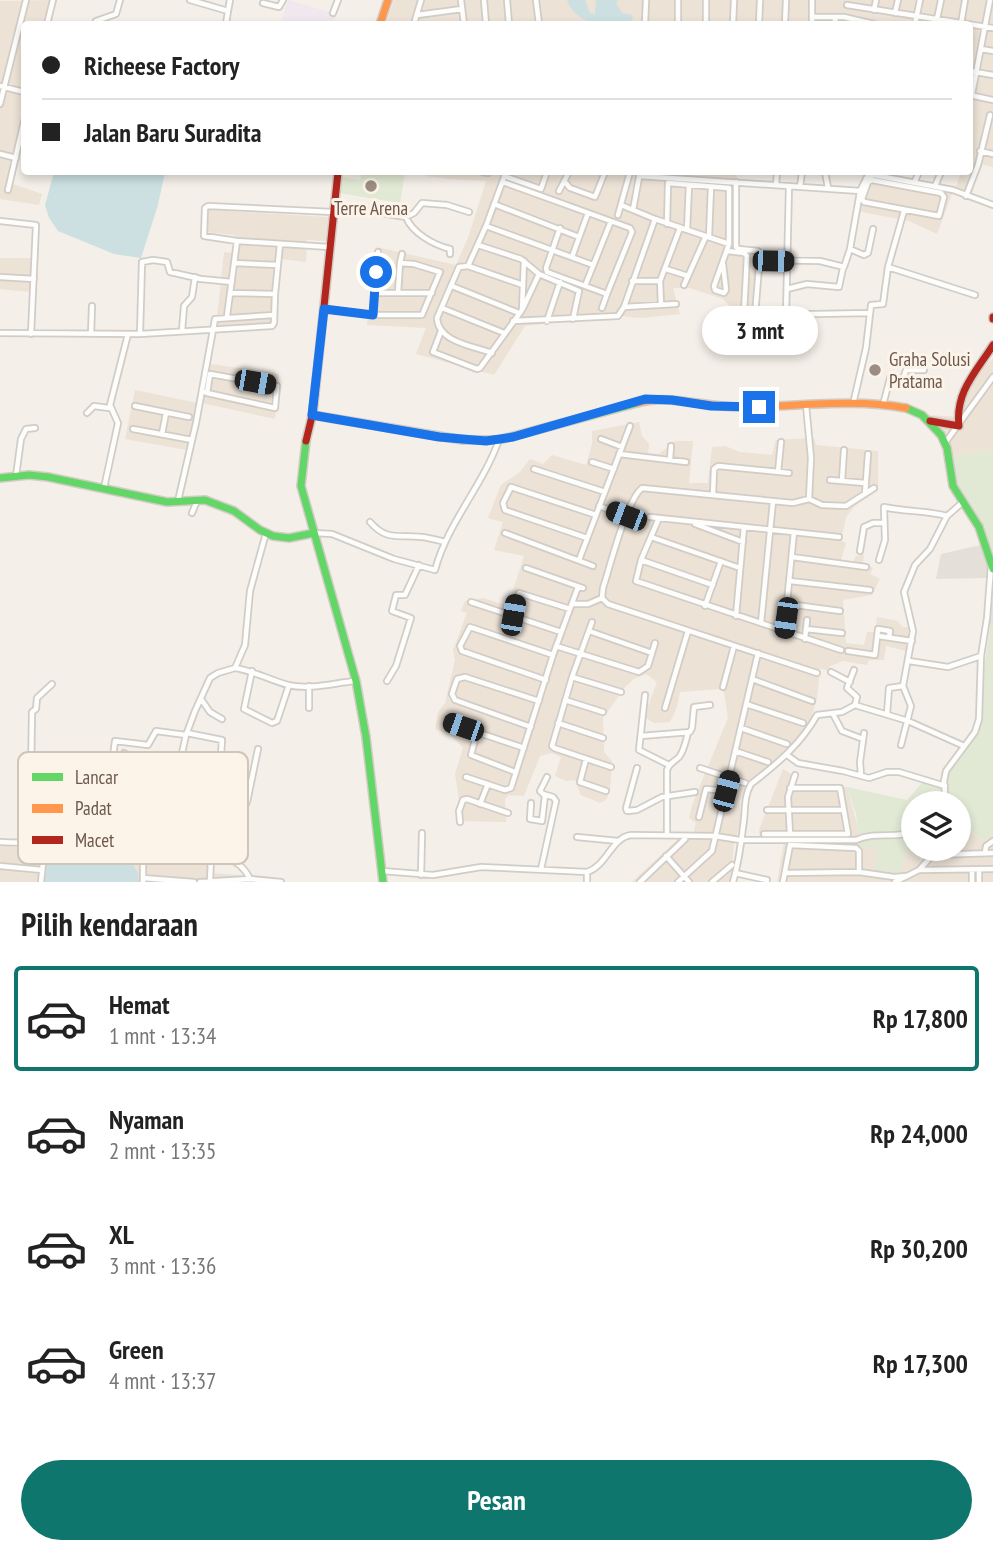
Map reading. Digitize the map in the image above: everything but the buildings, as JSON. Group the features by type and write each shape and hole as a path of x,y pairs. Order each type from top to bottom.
{"main road":[{"path":"381,21 388,0"},
{"path":"338,175 312,415 301,486 356,681 366,737 383,882"},
{"path":"312,415 463,440 499,440 645,399 736,407 883,405 911,409 930,421 959,426 956,416 964,388 993,345"},
{"path":"930,421 945,443 953,486 979,527 992,567"},
{"path":"0,478 48,477 167,502 197,500 226,507 266,533 289,538 314,533"}],"street":[{"path":"0,104 2,86 26,0"},
{"path":"48,21 53,0"},
{"path":"96,21 116,14 120,0"},
{"path":"190,0 228,12"},
{"path":"226,21 230,0"},
{"path":"263,3 279,7 283,0"},
{"path":"333,13 338,0"},
{"path":"415,21 421,0"},
{"path":"461,0 464,21"},
{"path":"484,0 486,21"},
{"path":"507,0 509,21"},
{"path":"536,0 539,21"},
{"path":"645,21 646,0"},
{"path":"677,21 678,0"},
{"path":"706,0 706,21"},
{"path":"733,21 734,0"},
{"path":"759,21 760,0"},
{"path":"785,21 786,0"},
{"path":"812,0 812,21"},
{"path":"874,10 876,0"},
{"path":"895,13 898,0"},
{"path":"916,21 920,0"},
{"path":"936,21 941,0"},
{"path":"961,21 965,0"},
{"path":"973,89 991,1"},
{"path":"847,5 854,3 874,10 951,21"},
{"path":"416,15 462,9"},
{"path":"812,17 835,17 853,21"},
{"path":"973,25 993,28"},
{"path":"981,49 993,51"},
{"path":"973,72 993,75"},
{"path":"2,86 21,91"},
{"path":"973,95 993,100"},
{"path":"966,196 978,165 989,115"},
{"path":"986,127 993,128"},
{"path":"8,190 21,135"},
{"path":"980,150 993,154"},
{"path":"0,154 16,158"},
{"path":"504,177 542,188 546,175"},
{"path":"559,191 567,175"},
{"path":"564,181 570,188 595,197 604,175"},
{"path":"618,215 629,175"},
{"path":"633,210 640,175"},
{"path":"652,175 862,192"},
{"path":"776,185 777,175"},
{"path":"800,187 802,175"},
{"path":"826,175 828,188"},
{"path":"787,289 807,284 839,287 868,175"},
{"path":"895,175 993,205"},
{"path":"915,181 918,175"},
{"path":"935,186 940,175"},
{"path":"468,266 504,177"},
{"path":"504,177 630,228 632,232 602,308"},
{"path":"872,180 944,195 937,217 904,211 864,202 862,192 868,182 872,180"},
{"path":"736,182 736,247 739,250 758,251 760,255 755,315 806,312 869,313"},
{"path":"667,224 668,183 729,189 729,244 714,286 715,290 724,293 726,290 723,264"},
{"path":"687,230 689,185"},
{"path":"786,315 789,186"},
{"path":"684,285 707,237 711,187"},
{"path":"329,247 204,236 206,207 334,209 406,217 414,213 422,203 447,205 469,212"},
{"path":"494,204 579,237"},
{"path":"621,205 667,224 729,244"},
{"path":"853,404 866,348 871,305 883,304 888,267 904,211"},
{"path":"572,257 588,213"},
{"path":"406,217 410,225 425,238 450,249 450,254"},
{"path":"513,321 618,316 624,307 655,219"},
{"path":"0,221 36,225 31,334"},
{"path":"585,286 611,221"},
{"path":"486,226 593,265"},
{"path":"560,228 547,272 607,294"},
{"path":"661,305 660,281 680,228"},
{"path":"850,249 868,253 873,229"},
{"path":"226,317 237,241"},
{"path":"0,332 140,334 272,326 280,244"},
{"path":"478,245 524,261 539,274 579,291 573,319"},
{"path":"373,315 379,251"},
{"path":"727,251 744,253 747,256 744,312"},
{"path":"398,293 402,254"},
{"path":"759,260 825,261 839,268 844,267"},
{"path":"520,312 524,261"},
{"path":"140,334 142,262 167,262 170,272 232,282"},
{"path":"234,263 278,265"},
{"path":"324,309 373,315 422,315 440,272 400,263"},
{"path":"492,353 446,336 441,331 437,320 460,266 468,266 523,285"},
{"path":"888,267 975,295"},
{"path":"666,269 688,276"},
{"path":"441,331 433,352 480,368 520,312 539,274"},
{"path":"0,277 34,279"},
{"path":"182,331 184,306 192,297 195,277"},
{"path":"632,281 660,281"},
{"path":"547,321 559,282"},
{"path":"452,286 520,312"},
{"path":"230,293 275,294"},
{"path":"374,293 432,293"},
{"path":"624,307 676,304"},
{"path":"91,334 92,306"},
{"path":"442,308 504,333"},
{"path":"177,501 204,392 216,318 274,315"},
{"path":"104,489 118,423 109,408 128,334"},
{"path":"437,345 446,336"},
{"path":"883,405 890,378 903,379 906,370 923,370"},
{"path":"210,374 277,386 275,408 204,392 210,374"},
{"path":"945,443 993,377"},
{"path":"806,405 811,458 809,499"},
{"path":"88,413 94,406 109,408"},
{"path":"135,406 189,417"},
{"path":"162,434 166,413"},
{"path":"579,560 630,426"},
{"path":"16,476 22,435 26,429 35,428"},
{"path":"133,429 192,440"},
{"path":"601,439 622,447"},
{"path":"314,533 332,534 394,559 435,570 444,542 487,470 499,440"},
{"path":"778,472 781,442"},
{"path":"670,460 671,446"},
{"path":"842,481 844,450"},
{"path":"619,454 686,461"},
{"path":"865,494 868,454"},
{"path":"592,462 614,468"},
{"path":"713,495 714,469 718,466 789,473"},
{"path":"534,470 605,492"},
{"path":"831,480 865,483"},
{"path":"587,538 505,510 503,503 511,487 596,515"},
{"path":"602,598 626,516 637,492 642,488 773,501 793,502 809,499 821,505 846,506 874,488"},
{"path":"192,513 197,500"},
{"path":"761,623 773,501"},
{"path":"901,745 911,704 903,687 913,631 904,592 915,565 930,549 947,516 963,502"},
{"path":"599,506 626,516"},
{"path":"879,561 885,540 884,507 901,512 933,512 947,516"},
{"path":"650,517 839,537"},
{"path":"659,518 636,581 841,649"},
{"path":"370,522 383,533 444,542"},
{"path":"693,522 743,542"},
{"path":"860,551 864,527 873,523 884,523"},
{"path":"736,616 744,527"},
{"path":"784,632 794,531"},
{"path":"235,668 245,645 250,592 266,533"},
{"path":"505,533 593,565"},
{"path":"650,537 740,568"},
{"path":"792,557 866,567"},
{"path":"642,560 713,585"},
{"path":"705,606 721,561"},
{"path":"387,681 396,666 411,618 392,611 396,594 405,594 419,565"},
{"path":"944,791 946,771 975,732 979,719 981,656 992,567"},
{"path":"466,777 509,790 556,646 581,587 526,568"},
{"path":"790,581 870,590"},
{"path":"513,615 519,593 571,607 602,598"},
{"path":"602,598 608,604 817,673"},
{"path":"471,602 561,632"},
{"path":"788,604 840,611"},
{"path":"805,639 807,621"},
{"path":"592,622 552,743 554,748 611,767"},
{"path":"546,680 462,651 460,646 467,628 470,627 553,655"},
{"path":"806,629 842,633"},
{"path":"589,631 652,653"},
{"path":"665,708 688,631"},
{"path":"848,651 875,655 878,636 912,641"},
{"path":"556,646 639,672 648,666 655,643"},
{"path":"723,687 734,646"},
{"path":"678,882 711,853 758,653"},
{"path":"909,661 948,667 981,656"},
{"path":"183,752 187,734 212,676 235,668 252,671 289,685 309,686 356,681"},
{"path":"854,670 847,688 857,697 855,705"},
{"path":"252,671 244,709 272,723 277,722 289,685"},
{"path":"831,672 850,682"},
{"path":"530,727 455,700 452,694 457,679 465,677 539,701"},
{"path":"572,677 621,692"},
{"path":"752,680 812,701"},
{"path":"31,752 32,712 36,709 37,698 52,684"},
{"path":"309,686 309,708"},
{"path":"887,714 889,688 903,687"},
{"path":"646,695 640,753 669,765"},
{"path":"201,699 210,712 222,719"},
{"path":"565,700 603,712"},
{"path":"746,704 803,723"},
{"path":"667,835 667,770 678,758 692,728 695,707 710,705"},
{"path":"733,882 744,824 744,799 751,784 787,755 817,715 833,714 855,705 908,721 964,746"},
{"path":"833,714 842,731 863,739"},
{"path":"450,723 524,748"},
{"path":"558,723 603,738"},
{"path":"741,728 787,744"},
{"path":"114,752 115,741 148,745 156,732 222,740 221,752"},
{"path":"477,732 471,755 515,772"},
{"path":"641,736 688,733"},
{"path":"861,775 864,733"},
{"path":"248,797 258,749"},
{"path":"735,751 768,762"},
{"path":"787,755 798,763 869,778 887,772 899,772 945,786"},
{"path":"586,759 580,782 606,791"},
{"path":"637,768 627,811 637,810 668,795 695,792"},
{"path":"700,768 745,783"},
{"path":"790,835 788,811 790,789 795,775"},
{"path":"541,869 555,801 553,797 540,791 547,777"},
{"path":"481,804 488,784"},
{"path":"764,834 848,834 840,788 790,789"},
{"path":"699,817 706,789 726,791"},
{"path":"531,803 530,819 542,821 545,794"},
{"path":"460,822 459,811 463,800 467,799 508,813"},
{"path":"767,810 843,810"},
{"path":"421,875 422,833"},
{"path":"382,871 421,875 472,867 587,872 599,866 625,836 856,840 872,835 901,834"},
{"path":"577,837 618,841"},
{"path":"640,882 685,839"},
{"path":"985,853 986,846 993,841"},
{"path":"0,842 18,843"},
{"path":"783,882 790,843 856,848 859,851 859,872"},
{"path":"971,854 993,853"},
{"path":"666,856 689,882"},
{"path":"895,882 919,870 928,861"},
{"path":"41,882 43,864"},
{"path":"210,880 211,864"},
{"path":"239,864 250,878"},
{"path":"712,882 732,865"},
{"path":"0,866 42,870"},
{"path":"972,869 972,882"},
{"path":"979,869 979,882"},
{"path":"919,870 993,869"},
{"path":"587,872 587,882"},
{"path":"785,873 859,872 889,879 906,876"},
{"path":"736,873 767,880"},
{"path":"200,882 250,878 281,882"},
{"path":"143,880 194,882"}],"shaded area":[{"path":"57,0 50,21 21,21 21,147 13,184 42,194 39,205 0,199 0,1"},
{"path":"288,0 335,14 333,21 282,21"},
{"path":"394,0 993,0 993,167 981,164 972,194 956,187 960,175 973,175 973,21 387,21"},
{"path":"567,0 585,0 590,13 595,14 596,0 618,0 616,3 622,13 633,15 630,21 588,21 571,8"},
{"path":"53,175 164,175 141,258 114,254 58,231 49,218 45,205"},
{"path":"737,175 732,249 757,251 753,314 738,315 723,299 690,288 673,288 680,314 642,318 618,316 525,326 494,375 416,354 426,328 367,325 377,247 456,265 469,235 486,181 427,176"},
{"path":"864,176 953,191 937,234 909,221 857,211"},
{"path":"209,210 328,217 326,241 307,240 306,262 281,259 277,287 277,327 216,328 224,252 233,253 235,235 207,232"},
{"path":"0,258 34,258 31,292 0,289"},
{"path":"993,358 993,449 951,457 944,435 928,415 959,417 972,380"},
{"path":"211,364 279,374 275,419 202,403"},
{"path":"135,390 197,403 187,450 125,439"},
{"path":"639,422 642,436 649,444 648,453 659,454 675,441 693,441 689,483 708,483 712,447 725,446 740,452 772,455 776,440 814,438 816,445 878,451 878,491 855,506 846,517 841,540 846,543 841,560 852,564 856,556 864,555 863,562 873,568 870,574 880,579 872,595 843,600 846,643 864,645 867,632 875,632 877,617 898,621 902,627 909,627 906,651 886,646 884,660 869,660 867,665 843,661 830,666 828,670 820,669 817,699 804,731 769,767 748,781 743,791 740,802 742,820 734,843 731,880 728,882 632,882 680,837 692,838 696,823 689,818 692,805 728,718 724,692 719,689 680,692 670,722 654,723 644,717 657,682 646,674 634,679 603,718 604,752 612,761 610,791 606,800 600,803 581,795 575,780 566,781 555,776 561,757 551,753 540,756 524,796 509,795 505,799 506,822 456,821 459,800 455,774 463,748 451,735 435,729 438,712 445,703 455,660 453,650 467,613 461,611 465,601 483,598 508,606 524,556 494,550 503,522 488,518 501,485 520,472 530,459 543,464 552,455 586,465 592,444 592,431"},
{"path":"985,544 993,565 993,625 990,625 990,578 936,579 941,554"},
{"path":"783,769 796,777 794,786 847,787 862,842 877,849 899,874 904,861 971,861 971,832 985,841 993,836 993,882 777,882 784,842 760,839 759,830"},
{"path":"0,846 18,848 18,864 214,864 213,873 275,878 286,882 0,882"},
{"path":"47,864 133,864 139,882 45,882"}],"green space":[{"name":"Terre Arena","path":"361,175 405,175 400,203 339,193 341,177 360,180"},
{"path":"993,449 993,565 956,484 951,457"},
{"path":"990,625 993,625 993,836 985,841 971,832 971,791 915,791 922,783 940,786 947,767 977,725"},
{"path":"847,787 901,799 901,861 904,861 899,874 876,869 877,849 861,848 856,814"}],"traffic: fast":[{"path":"312,415 463,440 499,440 637,403"},
{"path":"906,408 922,415 941,435 947,448 953,486 979,527 993,569"},
{"path":"306,441 301,486 356,681 366,737 383,882"},
{"path":"0,478 29,475 48,477 167,502 205,500 234,511 273,536 289,538 314,533"}],"traffic: slow":[{"path":"381,21 388,0"},
{"path":"637,403 675,400 739,407 843,403 906,408"}],"traffic: jam":[{"path":"306,441 313,412 338,175"},
{"path":"930,421 959,426 960,403 964,393 993,345"}],"place":[{"name":"Terre Arena","path":"371,186"},
{"name":"Graha Solusi Pratama","path":"875,370"}],"route":[{"path":"376,272 373,315 324,309 312,415 439,437 486,441 542,430 645,399 711,406 759,407"}]}
